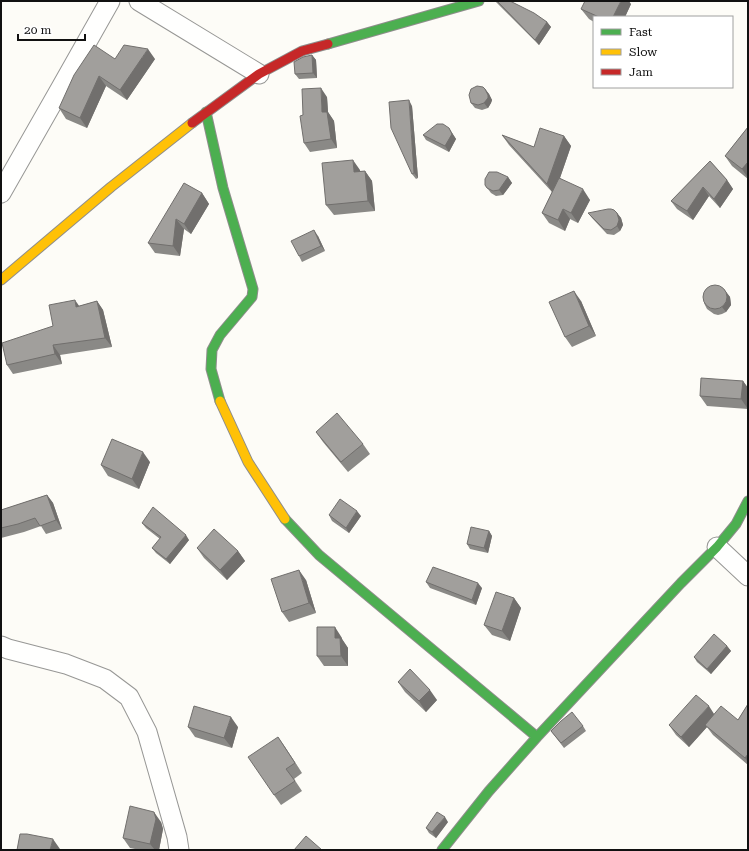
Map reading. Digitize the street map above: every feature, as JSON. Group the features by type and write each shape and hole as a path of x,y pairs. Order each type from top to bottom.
{"street":[{"path":"1,193 110,1"},
{"path":"139,1 259,74"},
{"path":"1,280 111,187 206,112 259,74 302,51 445,6 479,1"},
{"path":"206,112 223,188 253,290 252,297 220,335 212,350 211,369 221,405 248,462 286,520 319,555 537,737"},
{"path":"442,850 489,791 537,737 681,583 717,548 736,524 748,501"},
{"path":"717,548 748,576"},
{"path":"1,646 73,666 105,679 129,697 147,732 177,837 179,850"}],"building":[{"path":"497,1 510,1 534,13 547,22 535,40"},
{"path":"585,1 621,1 614,16 597,16 581,9"},
{"path":"94,45 115,59 124,45 148,49 120,90 99,76 80,118 59,108 74,75"},
{"path":"312,55 313,73 295,74 294,62 303,57"},
{"path":"477,86 483,87 488,95 488,98 484,103 478,105 471,103 469,95 471,89"},
{"path":"321,88 322,112 327,112 331,139 304,143 300,116 303,115 302,89"},
{"path":"409,100 414,173 412,174 391,128 389,102"},
{"path":"437,124 443,124 449,128 452,134 445,146 423,135"},
{"path":"748,127 748,162 742,169 725,156"},
{"path":"540,128 564,136 547,184 502,135 534,147"},
{"path":"353,160 354,172 365,171 368,201 326,205 322,163"},
{"path":"710,161 727,180 714,199 703,187 687,211 671,201"},
{"path":"489,172 497,172 508,177 499,190 493,191 485,185 485,179"},
{"path":"559,178 583,189 571,213 563,209 558,220 542,213"},
{"path":"184,183 202,193 184,224 176,219 173,246 148,243"},
{"path":"608,209 614,210 617,213 619,220 617,226 611,230 604,229 588,213"},
{"path":"314,230 321,246 299,256 291,241"},
{"path":"715,285 724,288 727,297 724,306 715,309 706,306 703,297 706,288"},
{"path":"574,291 589,326 565,337 549,302"},
{"path":"75,300 76,307 97,301 105,338 53,345 55,354 7,365 2,343 53,326 49,305"},
{"path":"701,378 743,381 741,399 700,396"},
{"path":"337,413 363,444 341,462 316,432"},
{"path":"112,439 143,452 132,479 101,465"},
{"path":"47,495 56,520 40,526 35,518 1,528 1,510"},
{"path":"340,499 357,511 346,528 329,515"},
{"path":"153,507 186,535 166,559 152,548 161,537 142,523"},
{"path":"471,527 489,531 484,548 467,544"},
{"path":"214,529 238,551 220,570 197,548"},
{"path":"433,567 478,583 472,600 426,582"},
{"path":"299,570 309,603 282,612 271,579"},
{"path":"496,592 514,598 502,631 484,625"},
{"path":"317,627 335,627 335,638 340,638 341,656 317,656"},
{"path":"714,634 727,646 707,669 694,657"},
{"path":"410,669 430,690 419,701 398,682"},
{"path":"696,695 709,706 681,737 669,725"},
{"path":"748,704 748,754 745,758 705,725 721,706 738,720"},
{"path":"194,706 231,717 224,738 188,727"},
{"path":"572,712 583,726 561,743 551,731"},
{"path":"278,737 295,763 286,769 295,781 274,795 248,757"},
{"path":"130,806 154,812 156,819 150,844 123,838"},
{"path":"437,812 445,817 432,832 426,828"},
{"path":"20,834 53,839 50,850 17,850"},
{"path":"306,836 322,850 294,850"}],"traffic: fast":[{"path":"328,44 479,1"},
{"path":"206,112 223,188 253,289 252,297 220,335 212,350 211,369 220,401"},
{"path":"442,850 489,791 537,737 681,583 717,547 736,524 748,501"},
{"path":"285,519 319,555 537,737"}],"traffic: slow":[{"path":"1,280 111,187 192,123"},
{"path":"220,401 248,462 285,519"}],"traffic: jam":[{"path":"192,123 259,74 302,51 328,44"}]}
